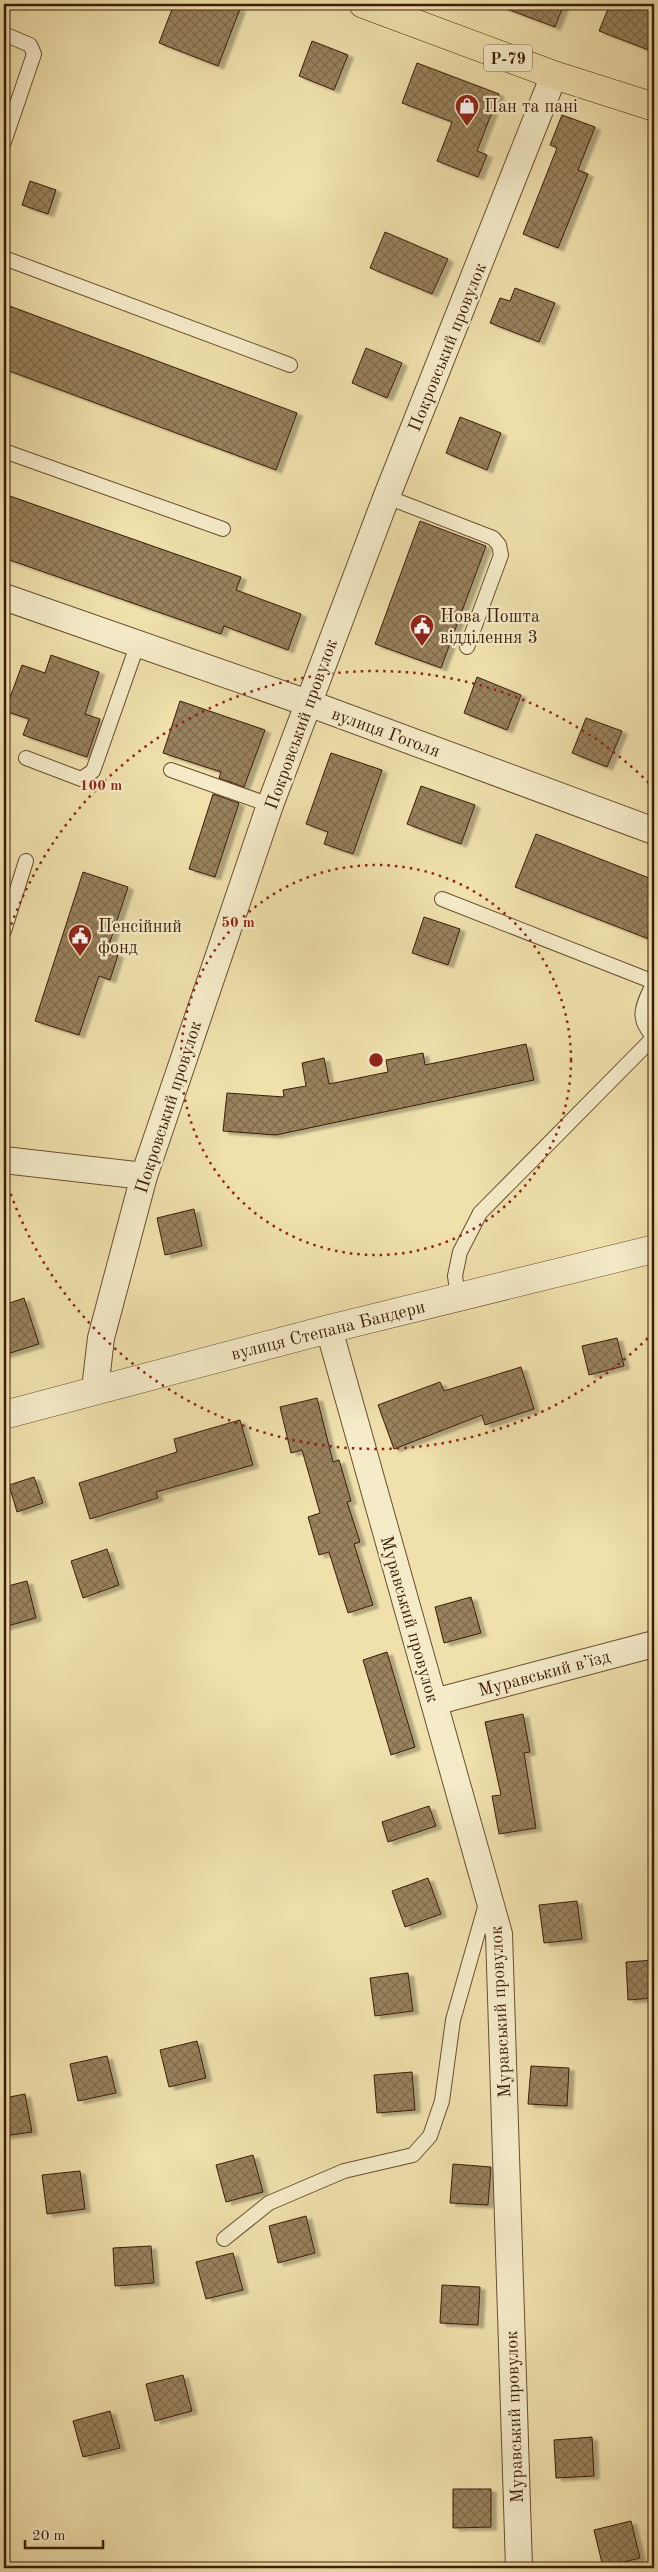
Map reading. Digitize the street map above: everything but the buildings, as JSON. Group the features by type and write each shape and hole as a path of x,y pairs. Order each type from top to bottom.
{"main road":[{"name":"Р-79","path":"363,4 554,75 654,107"}],"street":[{"name":"Покровський провулок","path":"95,1389 101,1338 144,1176 270,805 386,498 554,75"},
{"name":"вулиця Гоголя","path":"4,596 308,703 654,831"},
{"path":"4,1160 144,1176"},
{"name":"вулиця Степана Бандери","path":"4,1415 95,1389 329,1329 654,1249"},
{"name":"Муравський провулок","path":"329,1329 499,1934 519,2568"},
{"name":"Муравський в’їзд","path":"434,1702 654,1644"}],"lane":[{"path":"4,34 30,45 34,54 4,142"},
{"path":"4,258 290,365"},
{"path":"4,451 223,529"},
{"path":"377,493 494,538 499,545 501,555 467,648"},
{"path":"26,758 81,779 88,777 93,771 138,643"},
{"path":"171,770 270,805"},
{"path":"4,931 26,861"},
{"path":"442,899 654,982 643,1006 642,1017 645,1027 654,1037 480,1213 460,1252 455,1276 458,1297"},
{"path":"224,2239 269,2203 344,2170 412,2155 430,2136 442,2101 453,2020 489,1896"}],"place":[{"name":"Пан та панi","path":"467,127"},
{"name":"Нова Пошта відділення 3","path":"422,647"},
{"name":"Пенсійний фонд","path":"80,957"}]}
